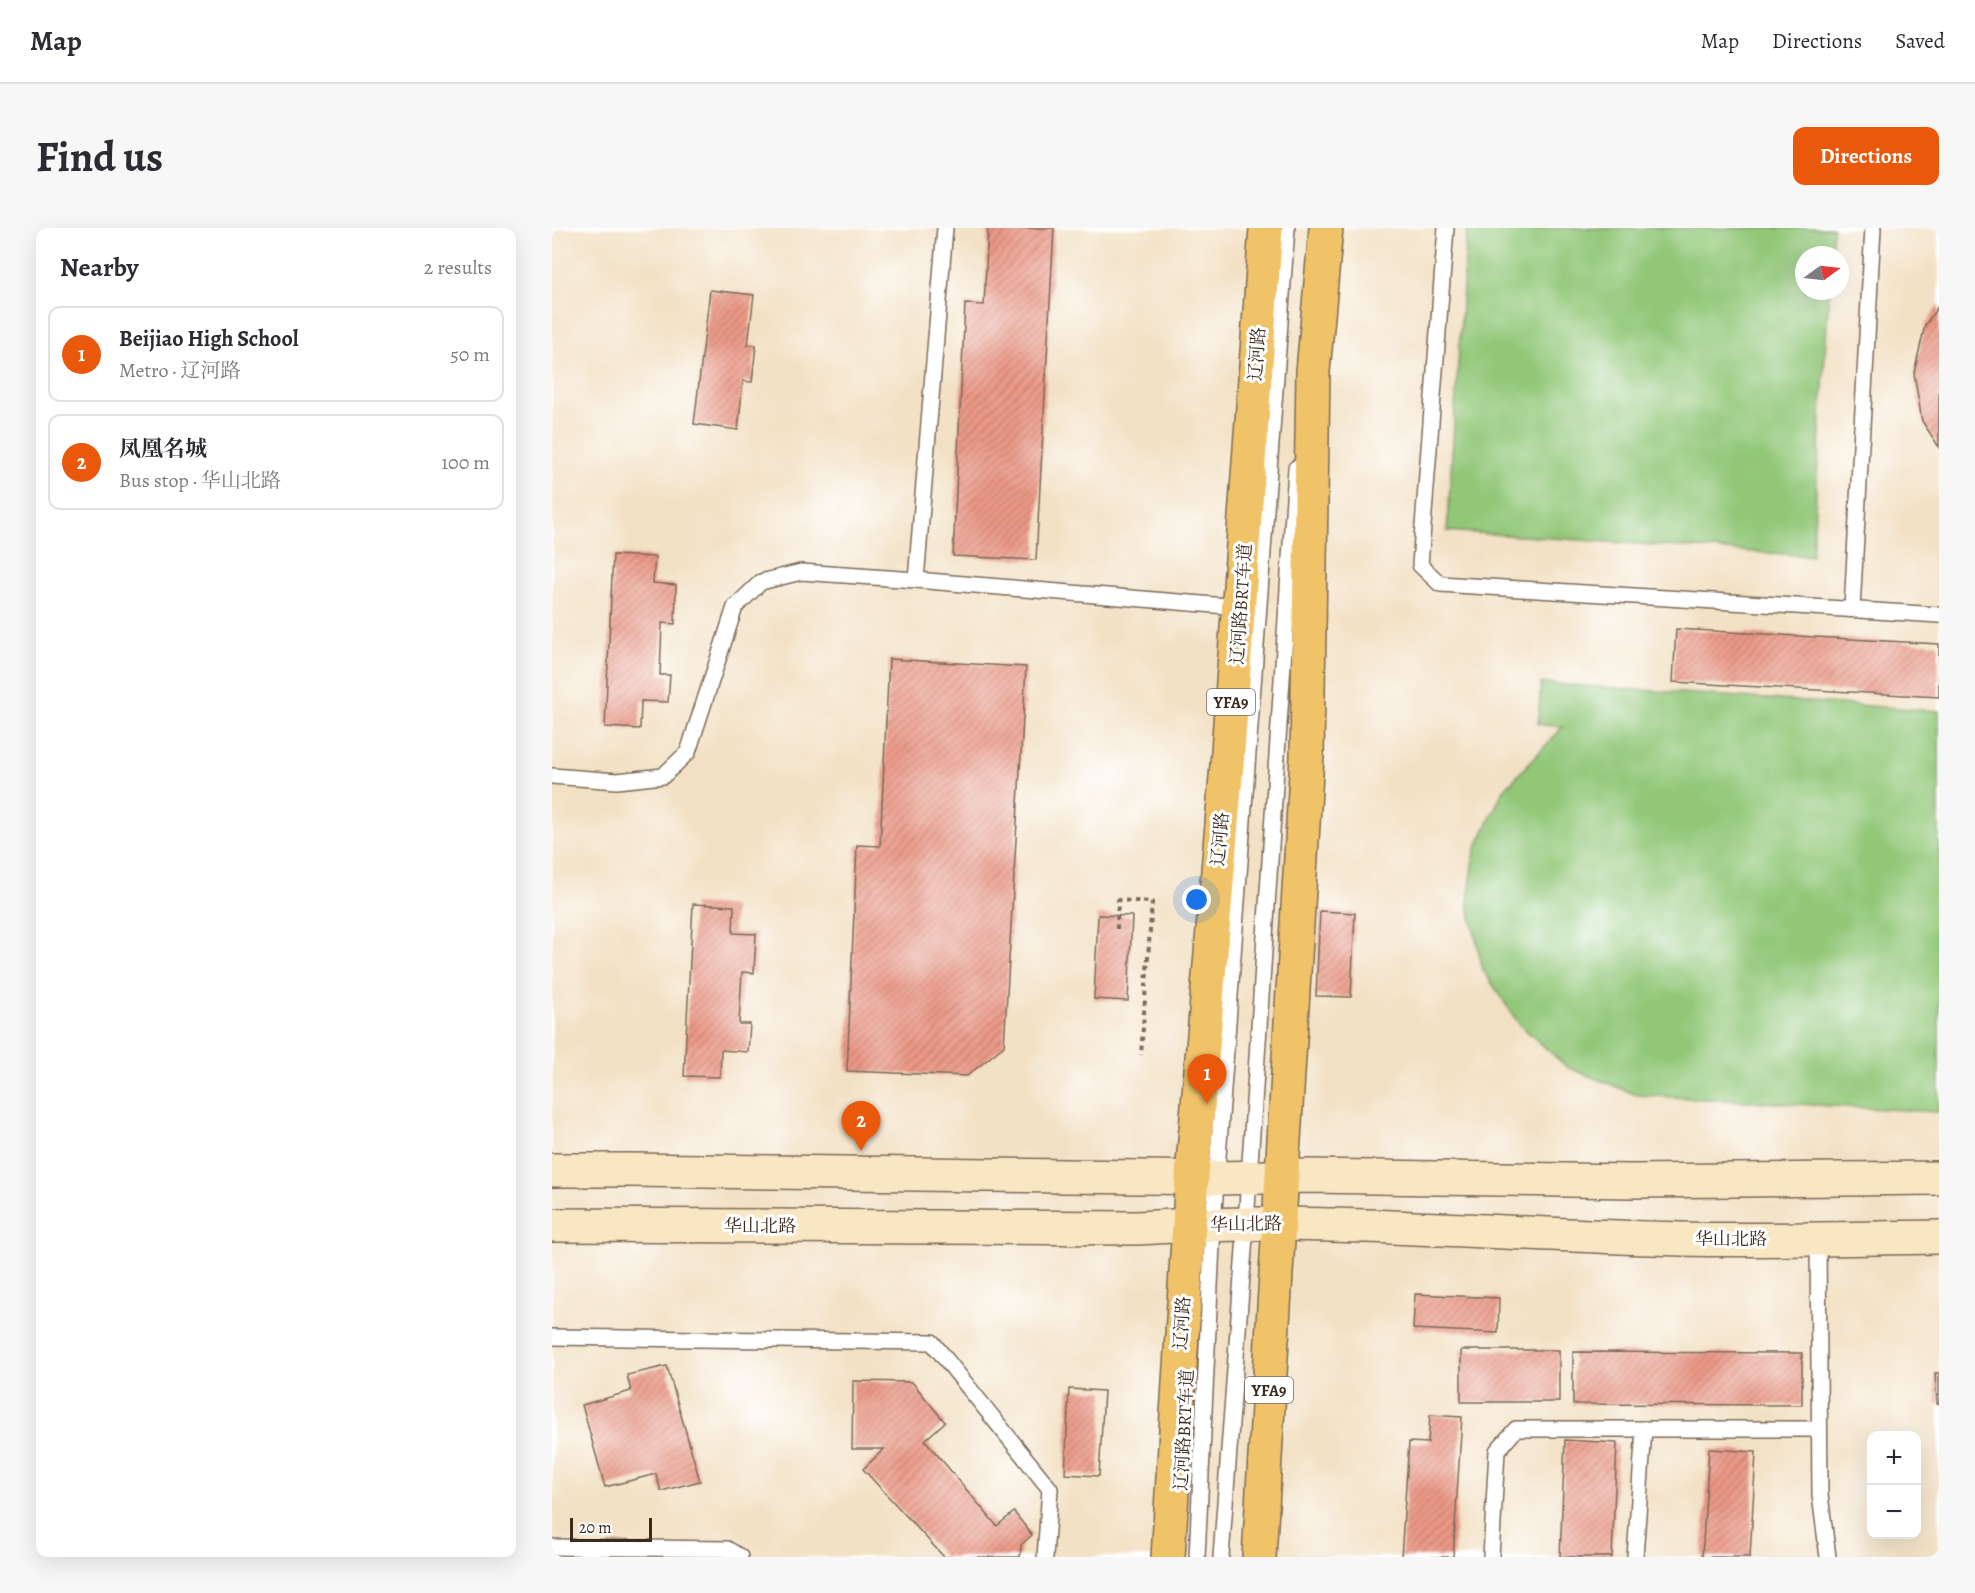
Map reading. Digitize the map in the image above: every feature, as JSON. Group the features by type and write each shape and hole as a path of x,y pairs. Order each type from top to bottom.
{"main road":[{"name":"辽河路","path":"1168,1557 1201,1225 1238,607 1266,228"},
{"name":"YFA9","path":"1259,1557 1262,1223 1281,1178 1307,758 1313,371 1326,228"},
{"path":"552,1170 1631,1181 1939,1178"},
{"name":"华山北路","path":"552,1225 1138,1228 1262,1223 1682,1239 1939,1237"}],"lane":[{"path":"916,580 945,228"},
{"name":"辽河路BRT车道","path":"1204,1177 1287,228"},
{"path":"1446,228 1420,565 1440,584 1939,615"},
{"path":"1852,609 1872,228"},
{"path":"1221,1557 1262,1223 1249,1177 1308,264"},
{"path":"552,776 617,781 663,776 688,752 735,607 761,582 801,572 1238,607"},
{"name":"辽河路BRT车道","path":"1197,1557 1201,1225"},
{"path":"1818,1238 1820,1495 1828,1557"},
{"path":"552,1337 932,1342 1050,1489 1045,1557"},
{"path":"1491,1557 1497,1451 1516,1429 1819,1429"},
{"path":"1635,1557 1644,1429"},
{"path":"552,1547 727,1549 741,1557"}],"path":[{"path":"1116,929 1118,900 1152,902 1141,1055"}],"green space":[{"path":"1467,228 1833,228 1832,246 1795,246 1795,300 1828,300 1812,556 1447,531"},
{"path":"1541,683 1939,711 1939,1112 1637,1095 1567,1067 1519,1024 1483,970 1468,902 1475,851 1503,791 1563,727 1538,724"}],"building":[{"path":"988,228 1054,228 1036,560 953,556 965,304 984,305"},
{"path":"710,290 754,295 748,345 756,345 752,382 743,381 738,430 694,424"},
{"path":"1939,305 1939,447 1922,421 1914,373 1925,325"},
{"path":"613,555 655,557 653,583 676,585 675,624 662,623 660,675 670,675 668,702 641,701 640,729 605,727"},
{"path":"1676,629 1939,644 1939,697 1673,682"},
{"path":"889,659 1026,667 1004,1046 967,1076 847,1071 857,845 880,846"},
{"path":"693,904 734,906 733,933 756,934 754,973 742,972 739,1024 750,1024 748,1052 721,1050 720,1077 684,1076"},
{"path":"1320,911 1355,913 1351,997 1316,996"},
{"path":"1098,915 1132,916 1128,1001 1094,999"},
{"path":"1415,1294 1499,1298 1498,1333 1413,1329"},
{"path":"1461,1350 1559,1350 1559,1402 1461,1402"},
{"path":"1573,1352 1802,1353 1802,1405 1573,1404"},
{"path":"667,1366 700,1481 661,1491 656,1474 605,1487 582,1405 631,1391 627,1375"},
{"path":"1935,1373 1939,1373 1939,1404 1937,1404"},
{"path":"853,1381 912,1382 945,1422 925,1440 997,1526 1014,1512 1032,1535 1021,1545 1020,1557 944,1557 863,1469 884,1449 852,1449"},
{"path":"1069,1389 1104,1391 1099,1476 1065,1474"},
{"path":"1430,1415 1462,1417 1453,1557 1401,1557 1409,1442 1428,1443"},
{"path":"1565,1440 1617,1443 1612,1557 1560,1557"},
{"path":"1709,1449 1756,1452 1750,1557 1702,1557"}],"place":[{"name":"Beijiao High School","path":"1207,1104"},
{"name":"凤凰名城","path":"861,1151"}]}
